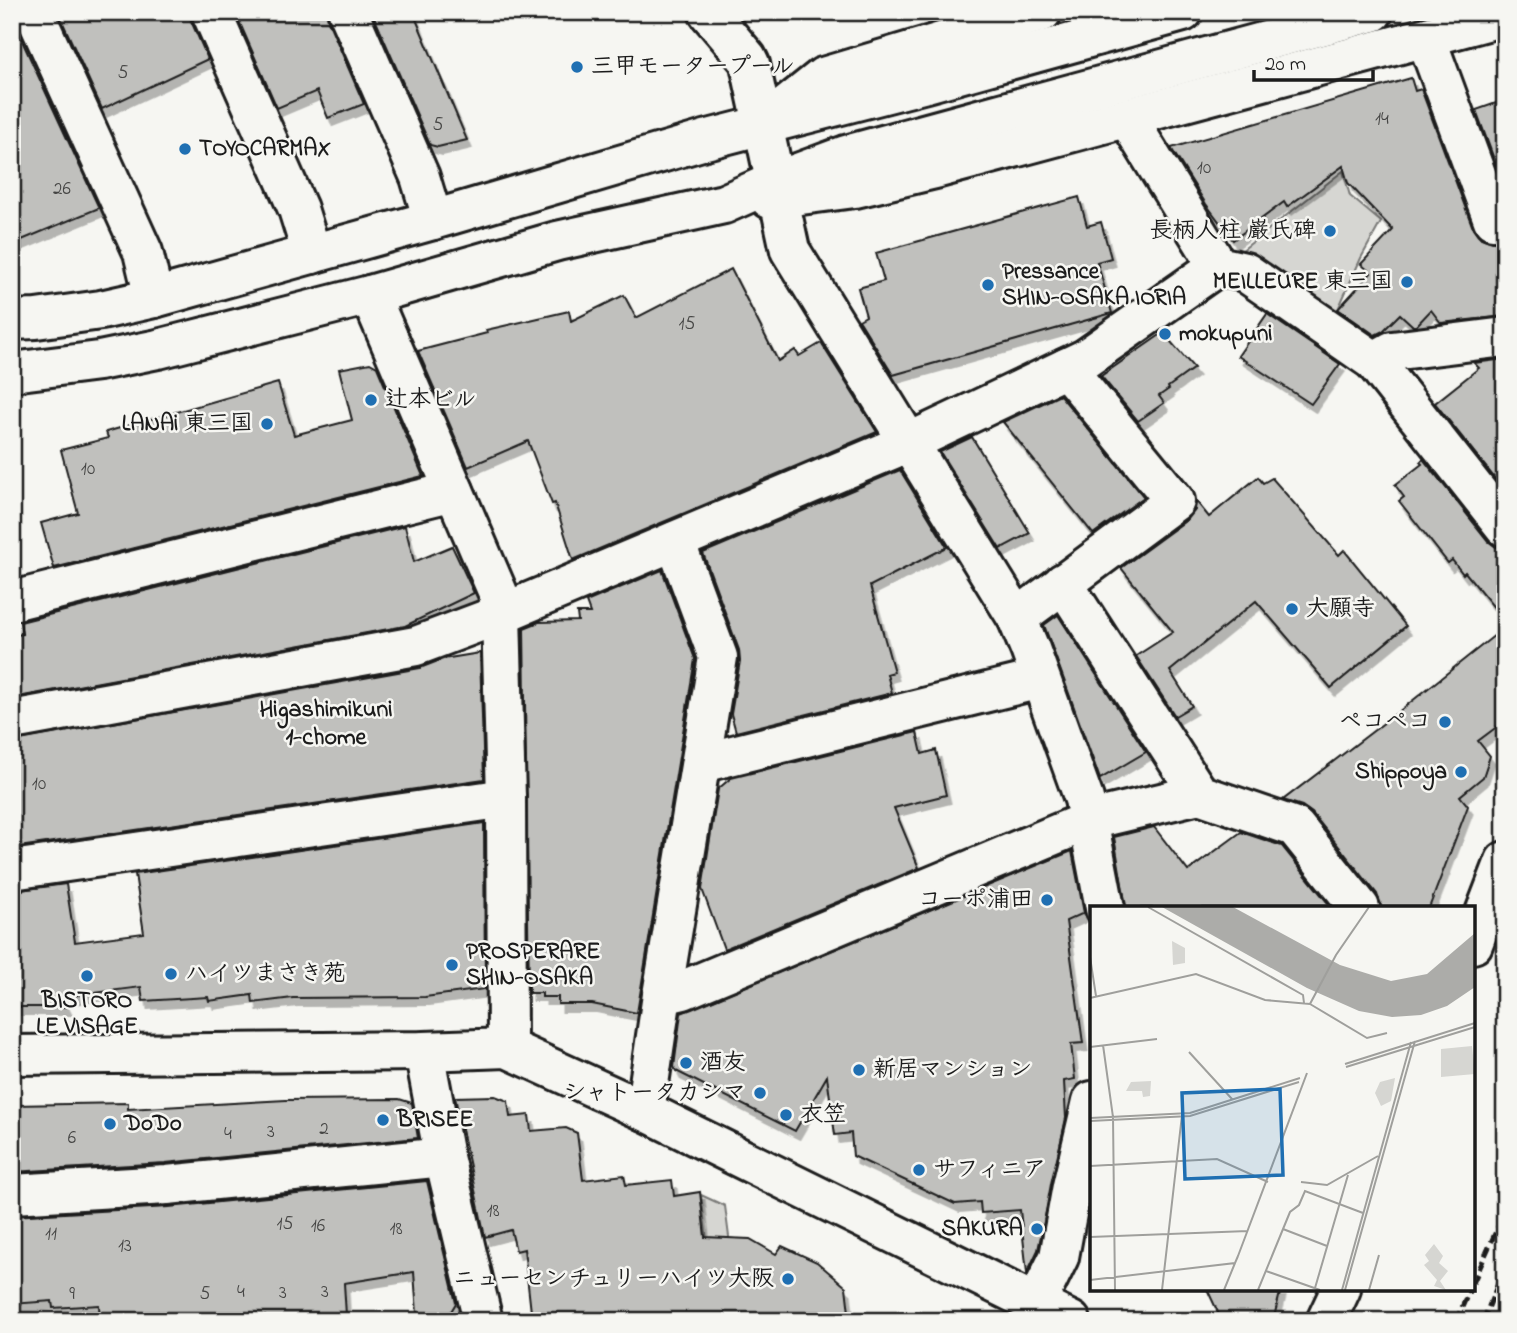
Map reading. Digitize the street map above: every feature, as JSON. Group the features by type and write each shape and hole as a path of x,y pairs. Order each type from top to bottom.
{"street":[{"path":"34,12 143,252 154,298"},
{"path":"211,12 298,209 312,254"},
{"path":"348,12 421,177 433,220"},
{"path":"764,124 823,78 1042,12"},
{"path":"12,320 101,310 154,298 764,124 926,83 1183,12"},
{"path":"12,372 99,361 158,349 370,295 557,241 724,204 778,189 846,155 1373,12"},
{"path":"778,189 855,188 1128,119 1505,16"},
{"path":"722,17 747,58 764,124 790,250 1017,618 1090,820 1105,906"},
{"path":"1426,38 1493,220 1505,212"},
{"path":"1128,119 1218,266 1245,272 1374,361 1505,527"},
{"path":"12,720 415,646 501,614 910,442 1085,359 1218,266"},
{"path":"370,295 498,593 501,614 506,798 507,1048"},
{"path":"1374,361 1392,351 1505,337"},
{"path":"1017,618 1175,501 1066,368"},
{"path":"12,601 454,491"},
{"path":"645,1111 718,657 675,541"},
{"path":"1063,583 1199,794"},
{"path":"701,763 1040,678"},
{"path":"662,995 683,990 1090,820 1199,794 1294,827 1358,906"},
{"path":"12,870 506,798"},
{"path":"1475,939 1505,861"},
{"path":"12,1055 507,1048 645,1111 1071,1321"},
{"path":"424,1051 444,1157 483,1321"},
{"path":"1036,1304 1059,1257 1090,1110"},
{"path":"12,1194 167,1185 444,1157"},
{"path":"1326,1321 1340,1291"}],"shaded area":[{"path":"1343,171 1350,196 1381,222 1361,258 1335,316 1236,255"},
{"path":"701,1195 725,1206 735,1283 713,1286"}],"building":[{"path":"58,12 190,12 191,21 208,59 102,109"},
{"path":"235,12 327,12 328,21 364,104 328,118 317,91 277,108"},
{"path":"372,12 413,12 467,140 438,147 430,145"},
{"path":"12,19 99,208 12,244"},
{"path":"1411,78 1415,91 1421,89 1473,228 1481,238 1492,242 1505,238 1505,316 1441,323 1431,310 1413,326 1400,314 1375,335 1338,309 1371,273 1361,264 1393,230 1348,183 1343,166 1287,207 1284,202 1233,240 1206,204 1171,148"},
{"path":"1505,100 1505,189 1476,110"},
{"name":"Pressance SHIN-OSAKA IORIA","path":"1079,197 1087,226 1101,222 1111,258 1097,262 1112,313 893,375 859,320 866,316 858,288 884,281 876,253"},
{"path":"731,269 778,361 795,350 799,356 821,343 877,432 573,560 555,503 552,504 528,441 468,467 418,351 487,333 486,330 569,311 571,321 624,295 636,318"},
{"path":"1267,314 1340,364 1311,404 1238,356"},
{"path":"1163,333 1194,368 1159,396 1164,403 1138,421 1101,376"},
{"path":"1505,359 1505,491 1435,403 1479,368 1474,363"},
{"path":"370,363 377,367 423,476 54,568 41,523 78,513 61,450 108,438 106,432 278,383 294,435 352,420 339,369"},
{"path":"1060,395 1144,497 1093,534 1003,422"},
{"path":"972,437 1030,533 1000,549 940,452"},
{"path":"1423,459 1488,541 1496,547 1505,548 1505,621 1465,572 1463,574 1452,560 1448,563 1399,501 1404,497 1395,485 1422,464 1420,462"},
{"path":"900,470 947,547 870,586 894,672 887,674 892,693 736,732 731,714 740,661 739,650 703,553"},
{"path":"1258,477 1263,483 1272,478 1339,555 1344,550 1406,626 1331,688 1256,601 1170,671 1192,706 1175,716 1136,656 1173,632 1121,568 1188,519 1195,510 1196,501 1209,517"},
{"path":"405,526 414,562 452,546 474,593 405,626 18,697 12,664 12,636 22,634 20,622"},
{"path":"662,570 695,659 637,1013 592,1004 558,1004 558,997 542,997 542,993 529,993 524,628 539,622 578,621 577,613 590,613 586,602"},
{"path":"1058,615 1146,752 1100,779 1044,625"},
{"path":"1505,627 1505,715 1502,723 1478,741 1490,756 1483,777 1460,796 1468,806 1430,906 1380,906 1377,894 1312,813 1302,806 1283,800"},
{"path":"480,653 484,779 12,848 12,741 420,668 443,659"},
{"path":"917,732 922,754 936,750 946,795 894,808 919,868 724,949 702,889 718,789 731,778"},
{"path":"484,823 485,989 425,997 293,998 253,1003 252,995 209,1001 208,997 143,1001 141,987 62,997 67,1007 12,1007 12,891 66,884 75,942 144,933 135,874"},
{"path":"1154,827 1188,871 1241,832 1282,846 1330,906 1126,906 1114,837"},
{"path":"1072,851 1084,913 1066,921 1083,1043 1071,1044 1075,1079 1064,1081 1066,1118 1038,1250 1027,1273 1020,1210 981,1213 980,1202 955,1204 853,1156 851,1133 835,1135 827,1076 795,1131 676,1071 674,1067 681,1013"},
{"path":"495,1096 508,1101 510,1117 529,1115 531,1131 566,1128 577,1133 583,1180 624,1175 626,1185 672,1180 674,1196 700,1192 705,1237 750,1239 776,1254 782,1246 817,1262 846,1287 850,1321 532,1321 524,1249 516,1251 511,1230 485,1237 455,1097"},
{"path":"399,1099 412,1103 418,1138 165,1163 12,1172 12,1105 128,1103 128,1109 286,1100"},
{"path":"427,1181 456,1303 450,1313 417,1314 414,1272 344,1283 346,1315 265,1320 265,1316 100,1321 99,1305 53,1308 52,1301 12,1304 12,1216 169,1207"},
{"path":"1208,1291 1280,1291 1274,1317 1264,1321 1222,1321"}],"railway":[{"path":"1475,1278 1505,1211"},
{"path":"1483,1321 1505,1266"},
{"path":"1456,1321 1469,1291"}],"place":[{"name":"三甲モータープール","path":"577,67"},
{"name":"TOYOCARMAX","path":"185,149"},
{"name":"長柄人柱 巌氏碑","path":"1330,231"},
{"name":"MEILLEURE 東三国","path":"1407,282"},
{"name":"Pressance SHIN-OSAKA IORIA","path":"988,285"},
{"name":"mokupuni","path":"1165,334"},
{"name":"辻本ビル","path":"371,400"},
{"name":"LANAi 東三国","path":"267,424"},
{"name":"大願寺","path":"1292,609"},
{"name":"ペコペコ","path":"1445,722"},
{"name":"Shippoya","path":"1461,772"},
{"name":"コーポ浦田","path":"1047,900"},
{"name":"PROSPERARE SHIN-OSAKA","path":"452,965"},
{"name":"ハイツまさき苑","path":"171,974"},
{"name":"BISTORO LE VISAGE","path":"87,976"},
{"name":"酒友","path":"686,1063"},
{"name":"新居マンション","path":"859,1070"},
{"name":"シャトータカシマ","path":"760,1093"},
{"name":"衣笠","path":"786,1115"},
{"name":"BRISEE","path":"383,1120"},
{"name":"DoDo","path":"110,1124"},
{"name":"サフィニア","path":"919,1170"},
{"name":"SAKURA","path":"1037,1229"},
{"name":"ニューセンチュリーハイツ大阪","path":"788,1279"}],"district":[{"name":"Higashimikuni 1-chome","path":"326,724"}]}
